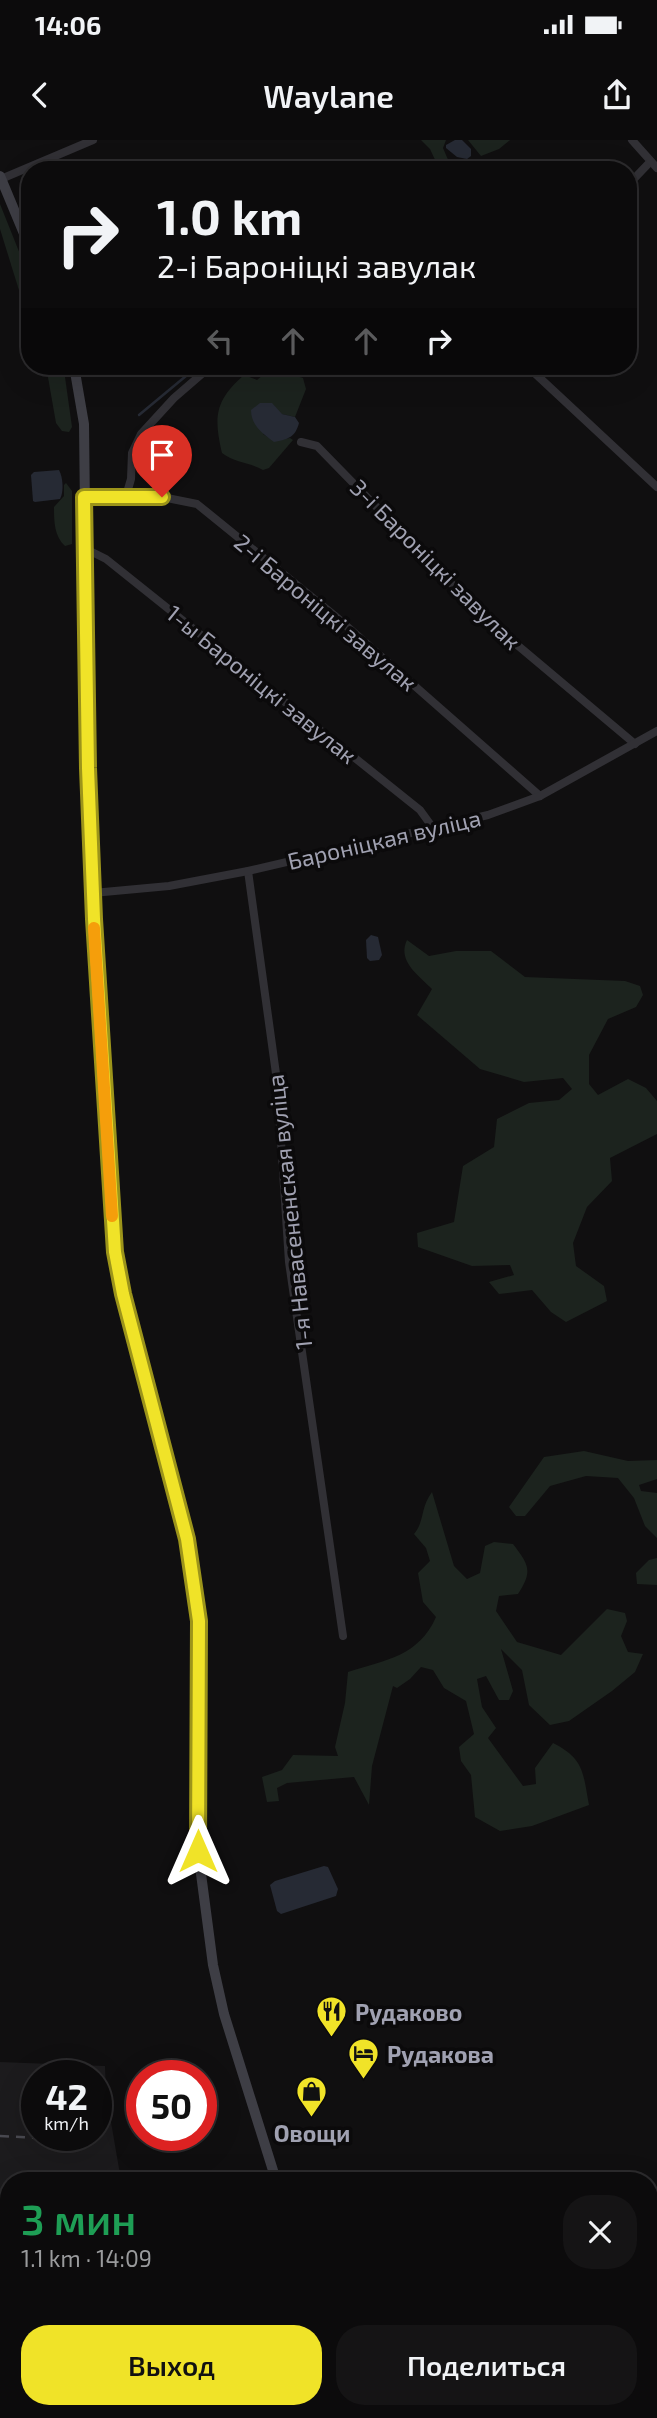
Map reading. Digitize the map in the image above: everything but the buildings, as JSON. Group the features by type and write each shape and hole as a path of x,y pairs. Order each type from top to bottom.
{"main road":[{"path":"1,177 21,226"},
{"path":"76,375 84,424 88,768 93,892 107,1156 115,1252 123,1294 187,1539 199,1621 198,1851 214,1965 224,2014 272,2172"}],"street":[{"path":"41,161 93,140"},
{"path":"632,140 654,165 637,179"},
{"path":"1,177 21,169"},
{"path":"126,496 131,479 132,453 141,435 174,398 201,375"},
{"path":"537,375 657,487"},
{"name":"3-і Бароніцкі завулак","path":"301,442 317,446 485,618 635,744"},
{"name":"2-і Бароніцкі завулак","path":"84,497 162,497 197,504 334,615 540,796"},
{"name":"1-ы Бароніцкі завулак","path":"84,548 117,567 420,810 433,828"},
{"name":"Бароніцкая вуліца","path":"93,892 169,886 248,871 488,815 540,796 657,731"},
{"name":"1-я Навасененская вуліца","path":"248,871 277,1081 289,1262 343,1636"}],"shaded area":[{"path":"421,140 446,140 443,148 449,161 436,161 430,149"},
{"path":"455,140 462,140 471,149 471,156 467,159 457,157 446,148 446,145"},
{"path":"468,140 510,140 499,149 481,156"},
{"path":"0,204 21,256 21,297 0,229"},
{"path":"48,375 65,375 72,427 69,432 62,431 56,423"},
{"path":"244,375 257,380 263,375 293,375 303,378 306,389 295,417 282,414 263,434 274,441 290,438 293,440 269,468 263,470 222,453 218,430 222,402 234,384"},
{"path":"260,403 272,403 282,414 295,417 299,423 293,435 274,442 261,432 253,420 251,410"},
{"path":"59,470 62,484 60,499 33,501 31,475 34,472"},
{"path":"66,483 72,491 72,544 65,546 57,533 54,507 64,496"},
{"path":"371,935 378,937 382,955 379,960 370,961 367,958 366,940"},
{"path":"407,940 429,956 456,951 491,951 525,977 625,981 640,986 643,995 636,1007 608,1019 589,1055 589,1084 598,1095 628,1079 646,1088 657,1101 657,1134 610,1158 612,1181 587,1207 573,1243 576,1266 604,1286 607,1301 566,1322 551,1312 532,1290 499,1294 489,1282 514,1275 510,1265 472,1266 418,1247 417,1233 454,1222 463,1166 494,1147 497,1119 529,1103 559,1100 572,1089 563,1078 524,1082 480,1069 417,1015 432,989 410,967 405,955"},
{"path":"584,1451 628,1461 657,1460 657,1479 639,1485 641,1491 657,1493 657,1538 645,1526 634,1498 618,1478 586,1476 550,1486 525,1516 516,1516 509,1507 544,1457"},
{"path":"432,1492 454,1566 467,1579 480,1573 485,1546 494,1542 513,1544 523,1557 527,1574 523,1586 518,1594 499,1596 496,1611 517,1642 561,1655 607,1609 625,1613 627,1621 621,1636 628,1652 643,1654 635,1672 569,1721 550,1725 529,1705 522,1670 501,1649 513,1691 509,1700 499,1700 486,1676 477,1679 482,1707 496,1728 488,1738 523,1786 536,1784 535,1768 553,1743 577,1761 589,1805 532,1826 500,1831 475,1817 471,1775 461,1761 459,1747 474,1734 466,1701 444,1688 433,1670 421,1667 397,1688 393,1686 372,1766 369,1805 354,1777 287,1783 277,1788 279,1801 267,1802 262,1777 282,1770 293,1755 338,1756 335,1747 345,1703 348,1672 400,1655 420,1640 436,1617 423,1602 418,1573 430,1561 426,1548 414,1534"},
{"path":"657,1558 657,1585 637,1584 636,1573 649,1560"},
{"path":"328,1867 338,1889 336,1896 281,1914 277,1911 270,1885 275,1881"},
{"path":"0,2062 21,2063 21,2151 112,2151 112,2128 120,2172 0,2172"}],"waterway":[{"path":"139,415 187,375"}],"railway":[{"path":"0,2136 21,2137"}],"slow traffic":[{"path":"94,928 112,1216"}],"place":[{"name":"Рудаково","path":"332,2039"},
{"name":"Рудакова","path":"364,2081"},
{"name":"Овощи","path":"312,2119"}],"route":[{"path":"162,497 84,497 88,768 98,1002 115,1252 123,1294 187,1539 199,1621 198,1851"}]}
